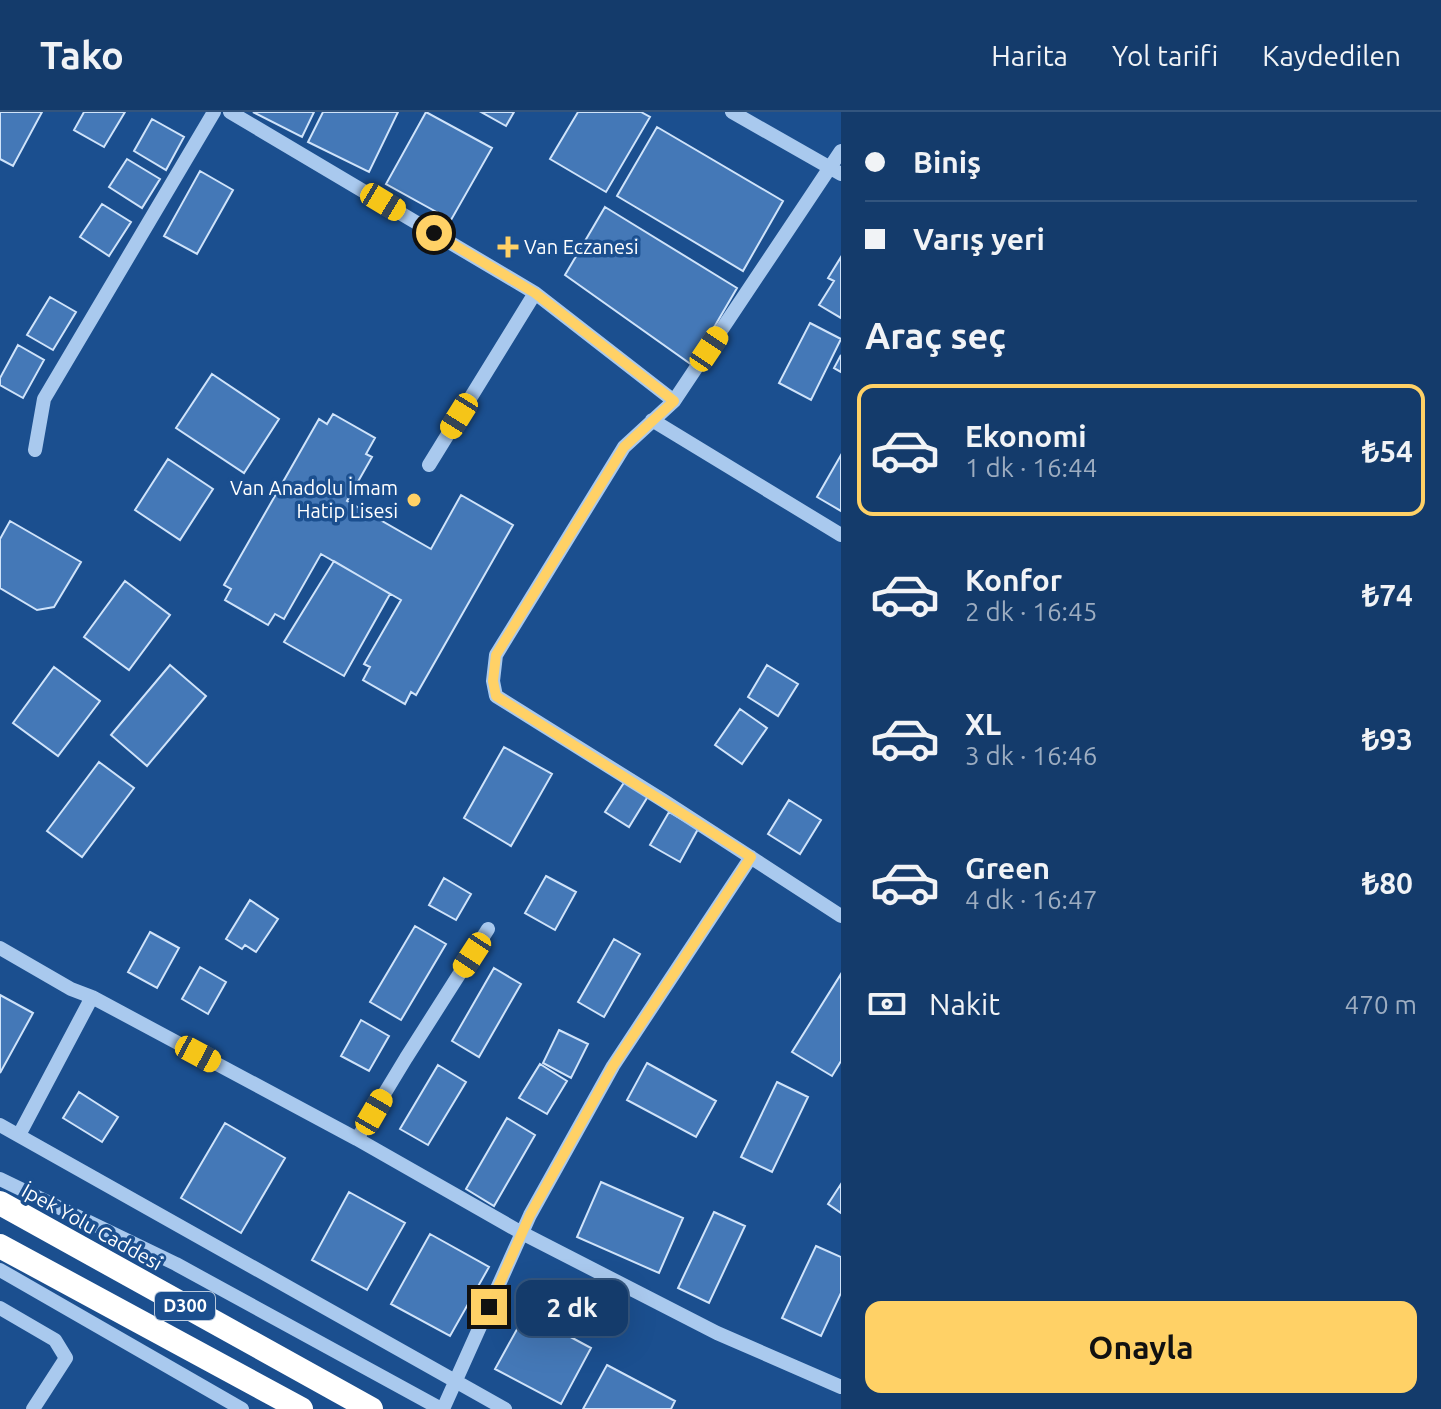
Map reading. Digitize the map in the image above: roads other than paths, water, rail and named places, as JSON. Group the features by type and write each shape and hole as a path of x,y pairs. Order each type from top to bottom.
{"highway":[{"name":"İpek Yolu Caddesi","path":"0,1203 371,1409"},
{"name":"D300","path":"0,1246 301,1409"}],"street":[{"path":"35,450 44,399 214,112"},
{"path":"230,112 535,293 674,401"},
{"path":"732,112 836,170"},
{"path":"841,151 836,170 674,401 624,447 496,655 493,681 496,696 841,916"},
{"path":"429,465 535,293"},
{"path":"652,420 841,535"},
{"path":"0,1179 176,1264 442,1409 522,1233 613,1066 751,857"},
{"path":"357,1139 488,929"},
{"path":"0,948 71,989 92,997 357,1139 522,1233 717,1333 841,1387"},
{"path":"19,1135 92,997"},
{"path":"0,1125 505,1409"},
{"path":"0,1270 242,1409"},
{"path":"0,1308 55,1340 66,1358 33,1409"}],"place":[{"name":"Van Eczanesi","path":"508,247"},
{"name":"Van Anadolu İmam Hatip Lisesi","path":"414,500"}]}
